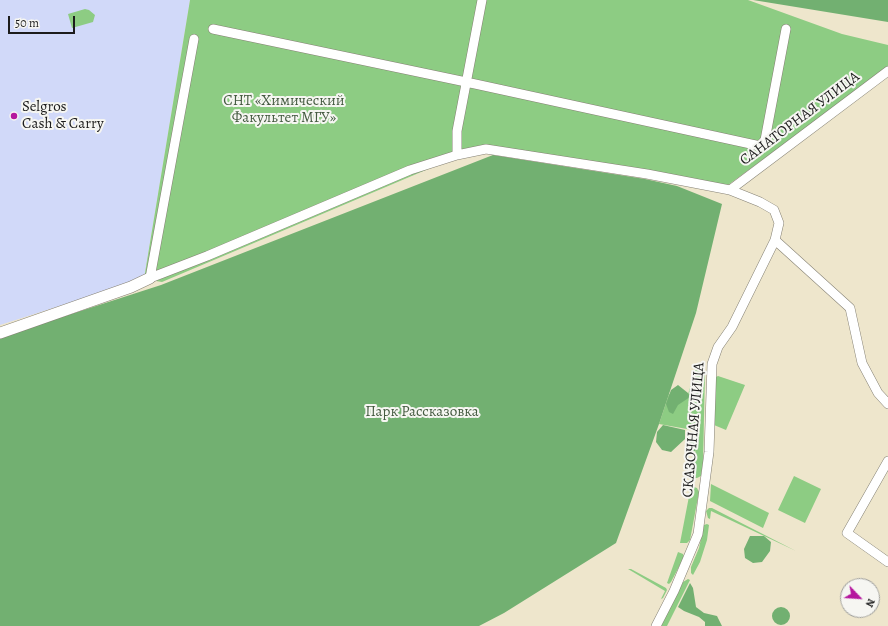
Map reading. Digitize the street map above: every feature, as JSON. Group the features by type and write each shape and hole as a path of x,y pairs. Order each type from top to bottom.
{"street":[{"path":"457,154 457,131 482,0"},
{"path":"213,29 760,146 765,140 786,29"},
{"path":"0,334 131,287 150,278 194,39"},
{"name":"САНАТОРНАЯ УЛИЦА","path":"730,190 888,71"},
{"name":"СКАЗОЧНАЯ УЛИЦА","path":"150,278 207,256 410,170 457,154 486,149 647,174 730,190 760,202 774,210 779,223 775,240 732,327 718,348 712,364 709,452 698,534 674,591 656,626"},
{"path":"775,240 850,308 862,363 878,393 888,404"},
{"path":"888,460 847,533 888,562"}],"shaded area":[{"path":"0,0 190,0 144,279 0,325"}],"green space":[{"name":"СНТ «Химический Факультет МГУ»","path":"190,0 748,0 842,34 888,45 888,68 728,185 480,147 162,282 144,279"},
{"path":"753,0 888,0 888,22"},
{"path":"85,9 89,10 95,15 93,22 72,28 68,14"},
{"name":"Парк Рассказовка","path":"493,155 645,179 677,186 722,204 696,313 659,424 616,543 504,613 479,626 0,626 0,337 161,285"},
{"path":"695,370 705,372 703,463 701,476 692,478 698,431 659,424 669,394 687,398"},
{"path":"718,376 745,385 726,430 714,425 716,377"},
{"path":"678,385 688,393 690,397 678,405 673,414 669,412 666,404 671,390"},
{"path":"663,425 685,430 685,439 671,452 662,450 656,442 657,432"},
{"path":"693,435 698,436 699,440 696,450 691,454 687,452 687,447"},
{"path":"794,476 821,489 805,523 778,510"},
{"path":"711,484 769,513 763,528 710,501"},
{"path":"691,486 697,488 699,492 690,540 687,543 680,543"},
{"path":"709,508 712,508 796,551 711,511 710,519 708,518 706,511"},
{"path":"704,525 709,525 707,540 700,562 693,575 691,573 691,567 699,548"},
{"path":"750,536 764,536 771,542 770,551 762,562 753,563 745,558 744,549"},
{"path":"678,552 683,554 684,557 669,584 667,583"},
{"path":"628,569 631,569 666,588 667,590 663,598 661,599 665,591"},
{"path":"688,579 690,580 667,626 661,626 683,582"},
{"path":"690,583 693,588 696,607 704,613 717,616 722,626 705,626 705,622 699,617 678,607"},
{"path":"781,607 787,610 790,616 787,622 781,625 775,622 772,616 775,610"}],"place":[{"name":"Selgros Cash & Carry","path":"14,116"}]}
